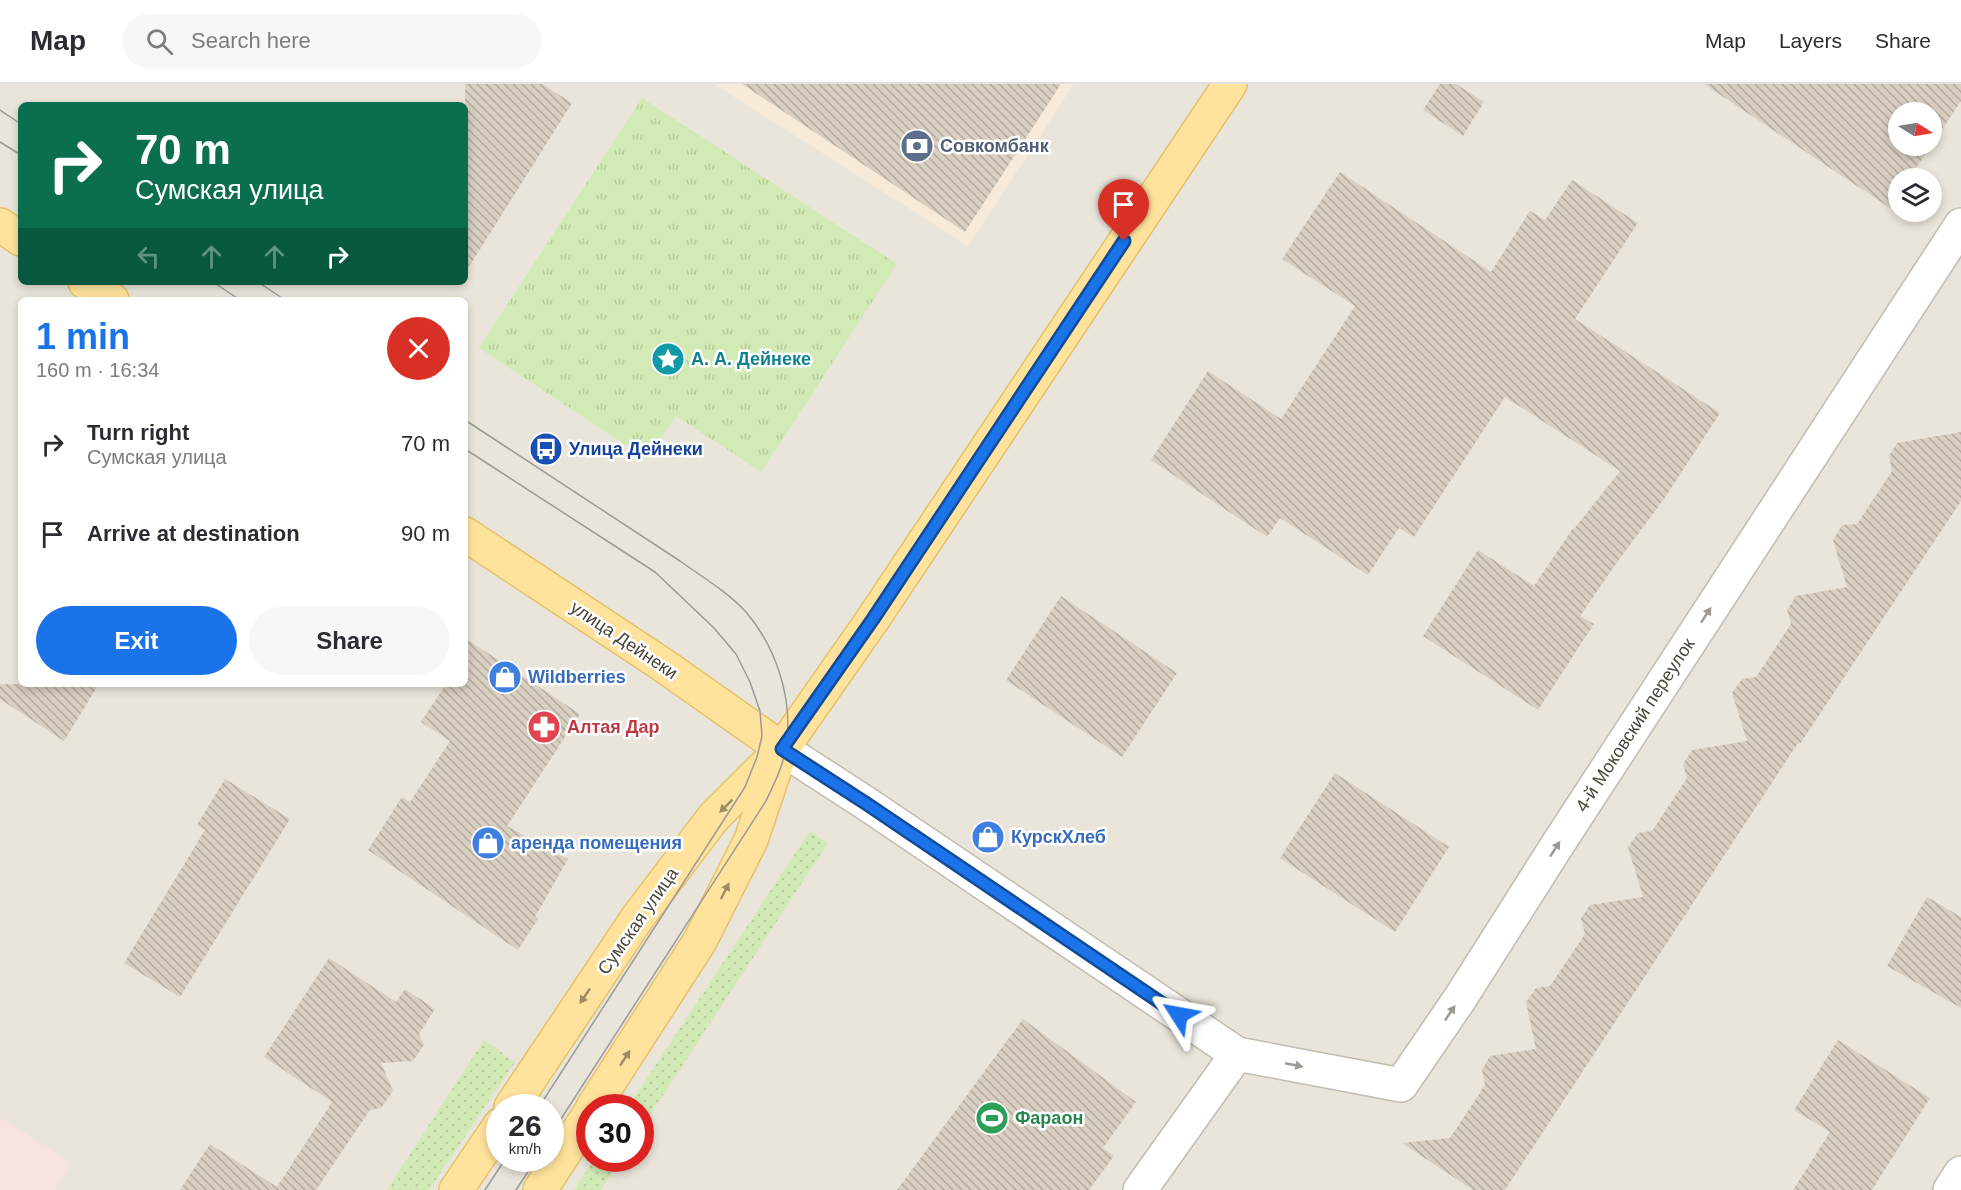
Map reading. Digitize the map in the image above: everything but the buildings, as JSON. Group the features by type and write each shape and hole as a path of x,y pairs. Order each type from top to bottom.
{"main road":[{"name":"Сумская улица","path":"520,1094 638,917 713,818 782,749 873,619 1230,84"},
{"path":"0,225 18,237"},
{"path":"90,285 108,297"},
{"name":"улица Дейнеки","path":"468,536 663,666 782,749"},
{"name":"Сумская улица","path":"601,1094 700,941 751,840 782,749"},
{"path":"540,1190 576,1135"},
{"path":"456,1190 486,1146"}],"street":[{"name":"4-й Моковский переулок","path":"1237,1054 1401,1085 1461,997 1564,834 1961,225"},
{"path":"782,749 877,810 1237,1054 1140,1190"},
{"path":"1950,1190 1961,1173"}],"shaded area":[{"path":"0,84 1961,84 1961,1190 0,1190"},
{"path":"714,84 1074,84 968,246"},
{"path":"0,1117 72,1163 55,1190 0,1190"}],"green space":[{"path":"642,98 897,264 761,472 676,416 647,459 479,348"},
{"path":"810,831 828,843 654,1109 654,1094 637,1094"},
{"path":"484,1040 515,1062 494,1094 486,1094 486,1105 429,1190 387,1190"},
{"path":"586,1172 613,1172 601,1190 574,1190"}],"tram line":[{"path":"0,110 18,122"},
{"path":"0,142 18,153"},
{"path":"218,285 236,297"},
{"path":"262,285 280,297"},
{"path":"468,422 680,561 731,598 746,612 765,640 779,672 787,706 786,749 766,801 564,1114"},
{"path":"468,451 655,572 714,628 736,654 750,682 760,711 762,736 757,757 745,787 547,1094"},
{"path":"485,1190 497,1172"},
{"path":"516,1190 528,1172"}],"place":[{"name":"Совкомбанк","path":"917,146"},
{"name":"А. А. Дейнеке","path":"668,359"},
{"name":"Улица Дейнеки","path":"546,449"},
{"name":"Wildberries","path":"505,677"},
{"name":"Алтая Дар","path":"544,727"},
{"name":"КурскХлеб","path":"988,837"},
{"name":"аренда помещения","path":"488,843"},
{"name":"Фараон","path":"992,1118"}],"route":[{"path":"1124,241 873,619 782,749 1179,1015"}]}
